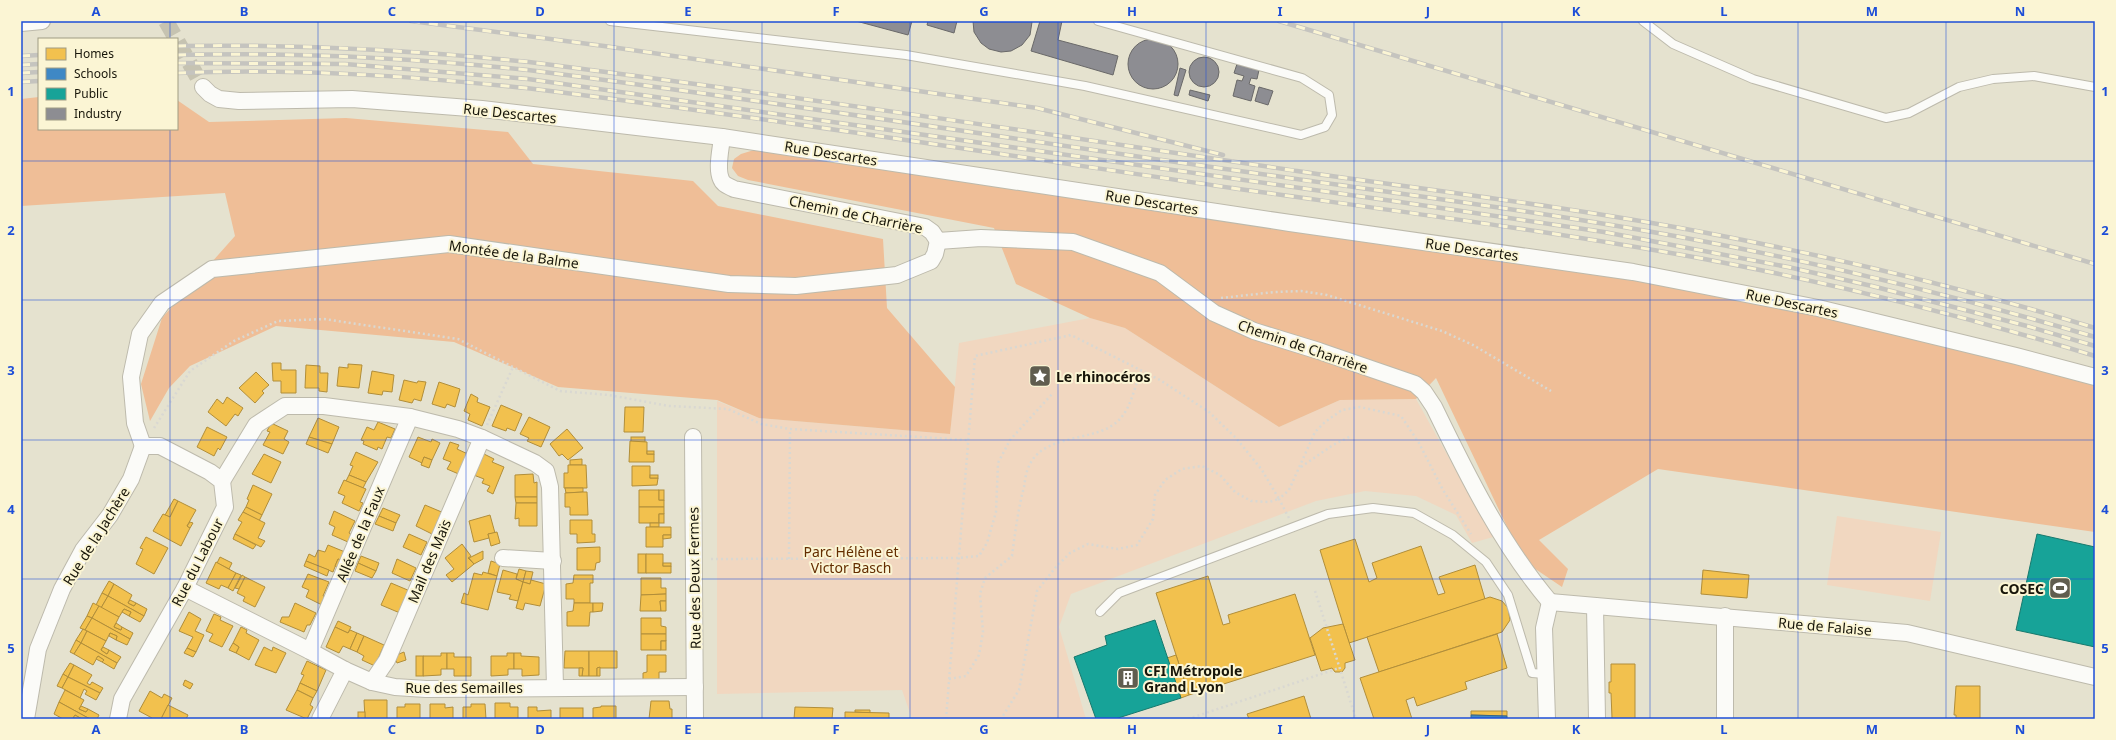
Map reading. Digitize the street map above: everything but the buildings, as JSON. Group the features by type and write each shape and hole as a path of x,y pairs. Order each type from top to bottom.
{"street":[{"path":"21,23 42,21"},
{"name":"Rue Descartes","path":"203,87 210,94 219,99 352,99 482,110 722,137 1633,272 1825,309 2095,377"},
{"name":"Chemin de Charrière","path":"722,137 719,172 724,184 734,189 925,227 932,232 938,241 981,238 1073,242 1160,273 1214,313 1254,331 1414,384 1424,392 1434,407 1486,510 1536,585 1550,602"},
{"name":"Montée de la Balme","path":"143,446 135,423 132,378 140,334 162,303 212,269 449,244 729,284 796,286 897,275 931,261 935,254 938,241"},
{"path":"143,446 160,446 210,472 222,481 256,424 285,406 324,406 410,416 458,429 482,438 535,464 546,471 550,487 555,687"},
{"name":"Allée de la Faux","path":"310,650 410,416"},
{"name":"Rue des Deux Fermes","path":"693,437 694,719"},
{"name":"Mail des Maïs","path":"372,682 387,660 482,438"},
{"name":"Rue de la Jachère","path":"26,719 38,649 62,589 83,550 110,515 131,479 143,446"},
{"name":"Rue du Labour","path":"118,719 122,699 185,588 225,508 222,481"},
{"path":"503,558 553,561"},
{"name":"Rue des Semailles","path":"185,588 310,650 345,670 372,682 395,687 426,689 695,687"},
{"path":"1547,719 1544,628 1550,602"},
{"name":"Rue de Falaise","path":"1550,602 1907,633 2095,677"},
{"path":"1595,606 1597,719"},
{"path":"1725,616 1725,719"},
{"path":"320,719 345,670"}],"lane":[{"path":"610,21 906,55 1085,86 1301,134 1325,127 1332,115 1329,95 1302,78 1098,21"},
{"path":"1643,21 1673,44 1753,79 1886,118 1909,113 1959,87 1993,79 2034,76 2095,87"},
{"path":"1100,612 1119,592 1328,514 1373,508 1414,513 1453,535 1486,562 1508,595 1532,673 1545,674"}],"path":[{"path":"1192,298 1229,298 1275,292 1301,291 1327,295 1442,331 1473,345 1551,390"},
{"path":"143,446 190,371 234,341 278,321 324,319 458,339 560,391 609,395 669,406 728,409 761,424 790,429 968,440"},
{"path":"946,719 975,356 1071,335 1160,380 1209,412 1236,438 1262,470 1294,527"},
{"path":"482,438 513,367"},
{"path":"949,679 966,676 979,655 983,632 980,594 985,578 1012,556 1018,509 1029,465 1040,452 1066,439 1103,431 1119,420 1130,402 1141,370"},
{"path":"711,559 959,558 979,556 987,543 996,512 998,463 1010,440 1054,393"},
{"path":"1001,719 1019,690 1037,591 1055,568 1070,553 1088,544 1118,549 1137,545 1153,519 1155,495 1165,480 1182,469 1202,466 1220,475 1235,492 1251,501 1269,502 1279,499 1289,490 1315,432 1325,422 1342,410 1360,407 1401,416 1419,443 1443,490 1473,536"},
{"path":"789,559 790,429"},
{"path":"1300,468 1333,445 1351,436"},
{"path":"1315,591 1356,719"},
{"path":"1188,719 1339,668"}],"green space":[{"name":"Parc Hélène et Victor Basch","path":"1090,318 1125,328 1279,427 1340,400 1416,399 1493,537 1472,543 1456,515 1416,496 1365,491 1316,501 1071,594 1059,627 1086,719 912,719 902,690 717,694 717,401 759,418 950,434 959,343"},
{"path":"1837,516 1941,532 1930,601 1827,585"}],"shaded area":[{"path":"38,97 38,130 178,130 178,101 209,122 346,118 508,132 533,164 693,181 718,206 883,239 887,308 955,387 950,434 759,418 717,400 558,387 454,342 276,326 190,366 169,388 150,421 141,384 162,318 235,236 225,193 21,206 21,99"},
{"path":"754,150 1586,270 1826,316 2044,370 2095,386 2095,532 1658,469 1539,540 1568,569 1562,587 1528,564 1510,533 1436,378 1416,399 1340,400 1279,427 1125,328 1090,318 1016,284 994,228 748,180 738,176 732,168 734,159 741,154"}],"tunnel":[{"path":"166,21 176,38"},
{"path":"178,42 203,87"}],"railway":[{"path":"411,21 604,46 1037,108 1223,155"},
{"path":"1279,21 2095,264"},
{"path":"178,46 309,47 397,51 529,62 817,101 1554,207 1707,233 1805,253 1951,287 2095,328"},
{"path":"21,56 38,55"},
{"path":"178,55 309,55 397,59 528,70 1470,203 1648,231 1805,262 1951,297 2095,337"},
{"path":"178,63 345,64 528,79 1604,232 1788,267 1872,286 2027,326 2095,346"},
{"path":"21,65 38,64"},
{"path":"21,73 38,72"},
{"path":"178,73 308,72 439,80 526,88 791,123 1232,188 1524,229 1699,258 1849,289 1997,327 2095,356"},
{"path":"21,82 38,81"}],"place":[{"name":"Le rhinocéros","path":"1040,376"},
{"name":"COSEC","path":"2060,588"},
{"name":"CFI Métropole Grand Lyon","path":"1128,678"}]}
